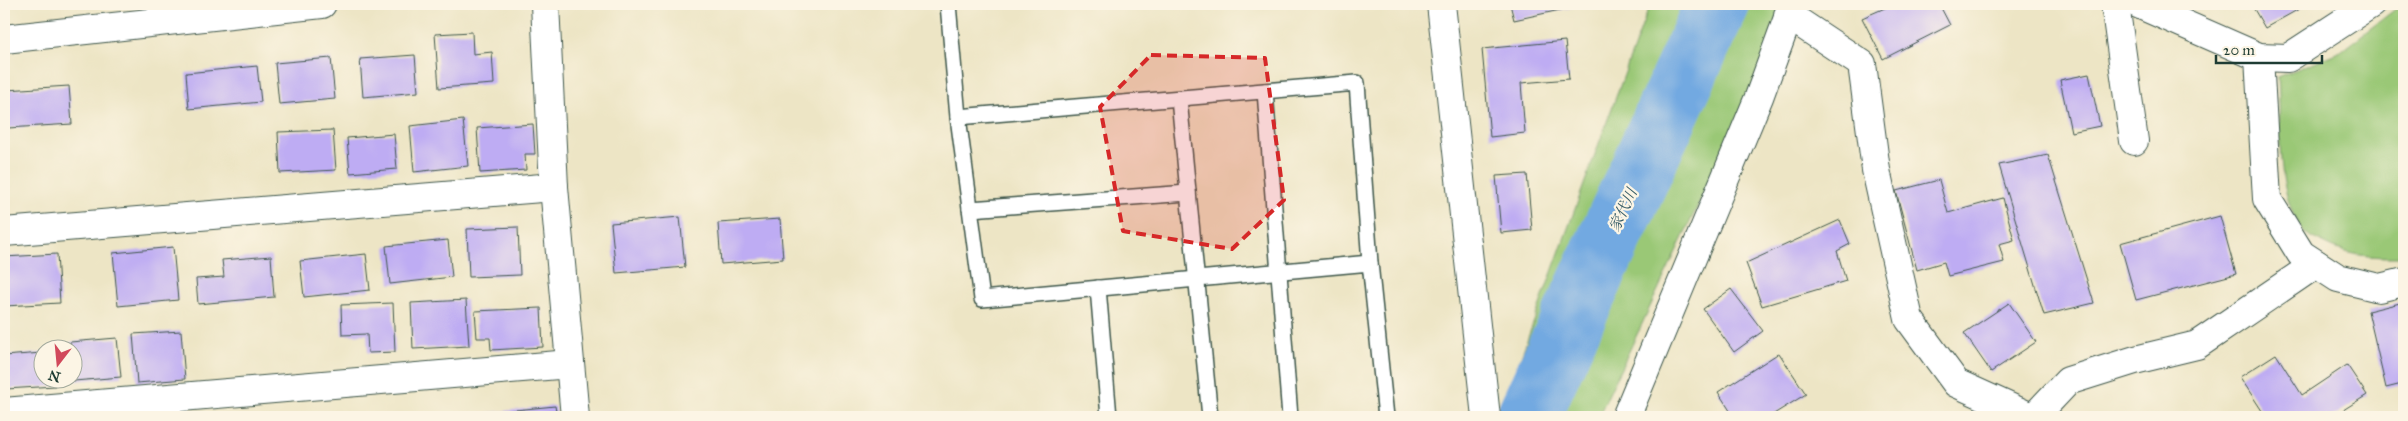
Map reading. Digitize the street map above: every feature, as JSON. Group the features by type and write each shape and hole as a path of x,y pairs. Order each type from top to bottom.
{"street":[{"path":"4,39 322,4"},
{"path":"545,4 554,187 575,417"},
{"path":"1441,4 1486,417"},
{"path":"2116,4 2134,140"},
{"path":"2138,4 2259,57 2288,58 2371,4"},
{"path":"1626,417 1759,97 1790,9 1862,64 1876,170 1909,319 1956,383 2032,417 2068,380 2135,360 2198,345 2316,264"},
{"path":"2259,57 2267,200 2301,254 2338,278 2379,288 2404,282"},
{"path":"4,232 554,187"},
{"path":"4,412 570,364"}],"lane":[{"path":"948,4 958,117 982,299 1197,277 1370,263"},
{"path":"958,117 1357,84 1370,263 1386,417"},
{"path":"1265,91 1277,271 1290,417"},
{"path":"1179,98 1210,417"},
{"path":"970,209 1188,193"},
{"path":"1098,288 1109,417"}],"highlighted area":[{"path":"1151,55 1265,58 1284,200 1232,249 1123,231 1100,107"}],"green space":[{"path":"1650,4 1793,4 1598,417 1493,417 1515,373"},
{"path":"2404,4 2404,257 2358,255 2327,245 2309,235 2303,231 2293,215 2283,177 2278,77 2341,51"}],"building":[{"path":"1510,4 1583,4 1583,5 1514,20"},
{"path":"1894,4 1939,4 1950,25 1883,59 1862,18"},
{"path":"2251,4 2308,4 2265,28"},
{"path":"472,32 473,54 492,52 494,84 439,88 435,34"},
{"path":"1565,41 1569,79 1521,83 1525,133 1490,137 1482,49"},
{"path":"415,55 418,92 363,97 360,59"},
{"path":"331,58 335,99 279,104 275,63"},
{"path":"257,66 261,102 189,109 186,73"},
{"path":"2089,74 2100,126 2071,132 2060,80"},
{"path":"69,86 72,124 8,128 6,90"},
{"path":"463,120 468,166 414,172 410,126"},
{"path":"533,124 535,154 525,154 526,170 480,173 477,128"},
{"path":"333,130 336,170 280,173 278,132"},
{"path":"394,134 397,169 350,173 347,138"},
{"path":"2048,155 2094,303 2044,315 1999,165"},
{"path":"1527,174 1532,230 1501,233 1496,176"},
{"path":"1939,180 1948,213 2003,198 2014,240 1999,244 2004,262 1948,276 1944,262 1917,270 1896,191"},
{"path":"2220,216 2236,274 2136,300 2120,243"},
{"path":"680,217 685,267 616,273 611,223"},
{"path":"780,219 783,259 721,264 718,223"},
{"path":"1840,220 1850,244 1837,251 1846,281 1762,306 1746,263"},
{"path":"518,227 520,275 469,277 467,229"},
{"path":"448,240 452,277 390,284 386,246"},
{"path":"173,247 178,300 118,306 113,253"},
{"path":"57,254 60,303 4,306 4,257"},
{"path":"366,254 370,290 304,297 300,261"},
{"path":"271,256 274,297 198,304 196,279 224,277 222,260"},
{"path":"1731,289 1763,331 1734,352 1703,309"},
{"path":"466,300 469,346 413,349 411,303"},
{"path":"2404,302 2403,392 2402,384 2386,388 2368,311"},
{"path":"393,303 395,352 368,353 367,334 342,335 341,305"},
{"path":"2009,303 2036,342 1991,372 1964,333"},
{"path":"541,308 543,347 491,350 490,338 477,338 475,311"},
{"path":"181,331 185,379 137,383 133,334"},
{"path":"117,338 121,377 82,380 82,341"},
{"path":"1779,353 1806,394 1769,417 1734,417 1718,392"},
{"path":"32,354 32,387 6,389 4,356"},
{"path":"2276,354 2302,395 2347,365 2367,395 2332,417 2266,417 2240,377"},
{"path":"555,406 557,417 485,417 485,413"}],"waterway":[{"name":"家代川","path":"1528,417 1717,4"}]}
